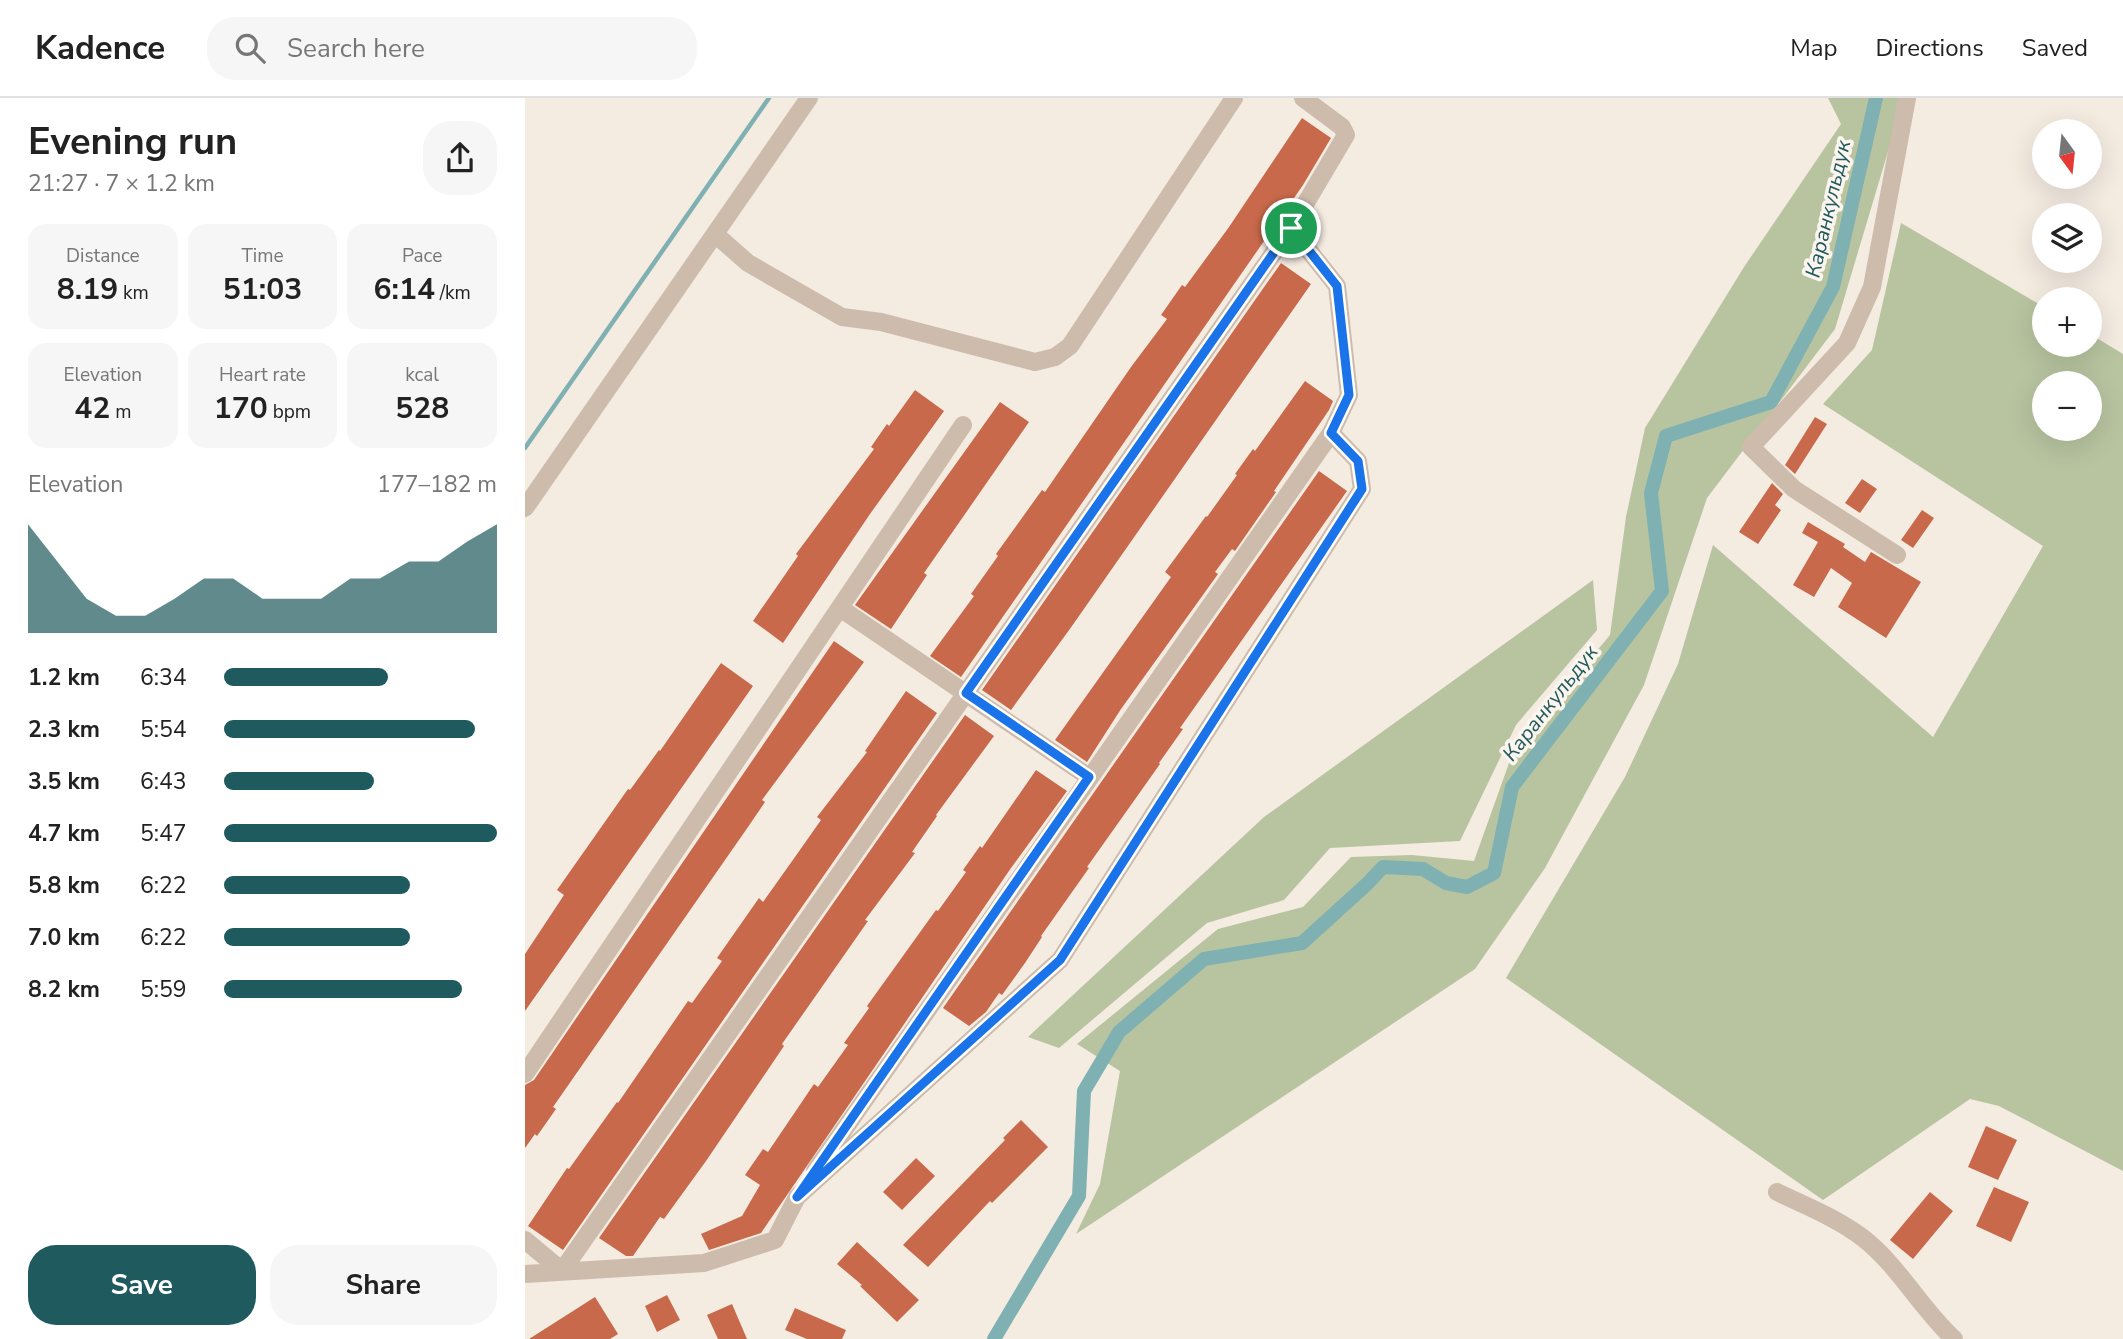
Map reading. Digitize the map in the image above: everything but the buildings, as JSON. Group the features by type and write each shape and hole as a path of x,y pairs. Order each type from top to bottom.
{"street":[{"path":"525,508 809,98"},
{"path":"715,234 748,263 842,317 881,321 1035,362 1055,357 1070,346 1234,98"},
{"path":"562,1271 1291,228 1346,135 1342,127 1303,98"},
{"path":"1897,555 1794,489 1751,447 1847,343 1872,287 1907,98"},
{"path":"525,1274 704,1263 775,1240 797,1197 1331,433 1349,395 1337,286 1291,228"},
{"path":"525,1074 963,425"},
{"path":"797,1197 1060,960 1362,489 1358,461 1331,433"},
{"path":"840,608 1089,777"},
{"path":"1777,1192 1830,1217 1863,1238 1888,1262 1954,1339"},
{"path":"525,1240 562,1271"}],"green space":[{"path":"1828,98 1904,98 1835,329 1707,498 1644,685 1545,868 1475,969 1076,1234 1100,1184 1120,1071 1077,1044 1218,929 1303,907 1351,857 1412,855 1474,861 1513,752 1610,635 1626,517 1645,428 1744,267 1841,124"},
{"path":"1901,223 2032,300 2032,357 2102,357 2102,341 2123,354 2123,1171 1999,1106 1970,1099 1823,1200 1506,978 1625,777 1678,664 1713,545 1933,737 2043,546 1823,404 1872,350"},
{"path":"1593,580 1597,630 1516,725 1460,841 1330,848 1284,900 1207,923 1059,1048 1028,1037 1264,817"}],"waterway":[{"path":"525,448 769,98"},
{"name":"Каранкульдук","path":"994,1339 1079,1196 1084,1091 1119,1032 1204,959 1302,943 1383,867 1423,869 1446,883 1467,887 1494,873 1512,787 1662,591 1651,493 1666,436 1771,402 1833,287 1876,98"}],"route":[{"path":"1291,228 1337,286 1349,395 1331,433 1358,461 1362,489 1060,960 797,1197 1089,777 966,693 1291,228"}]}
